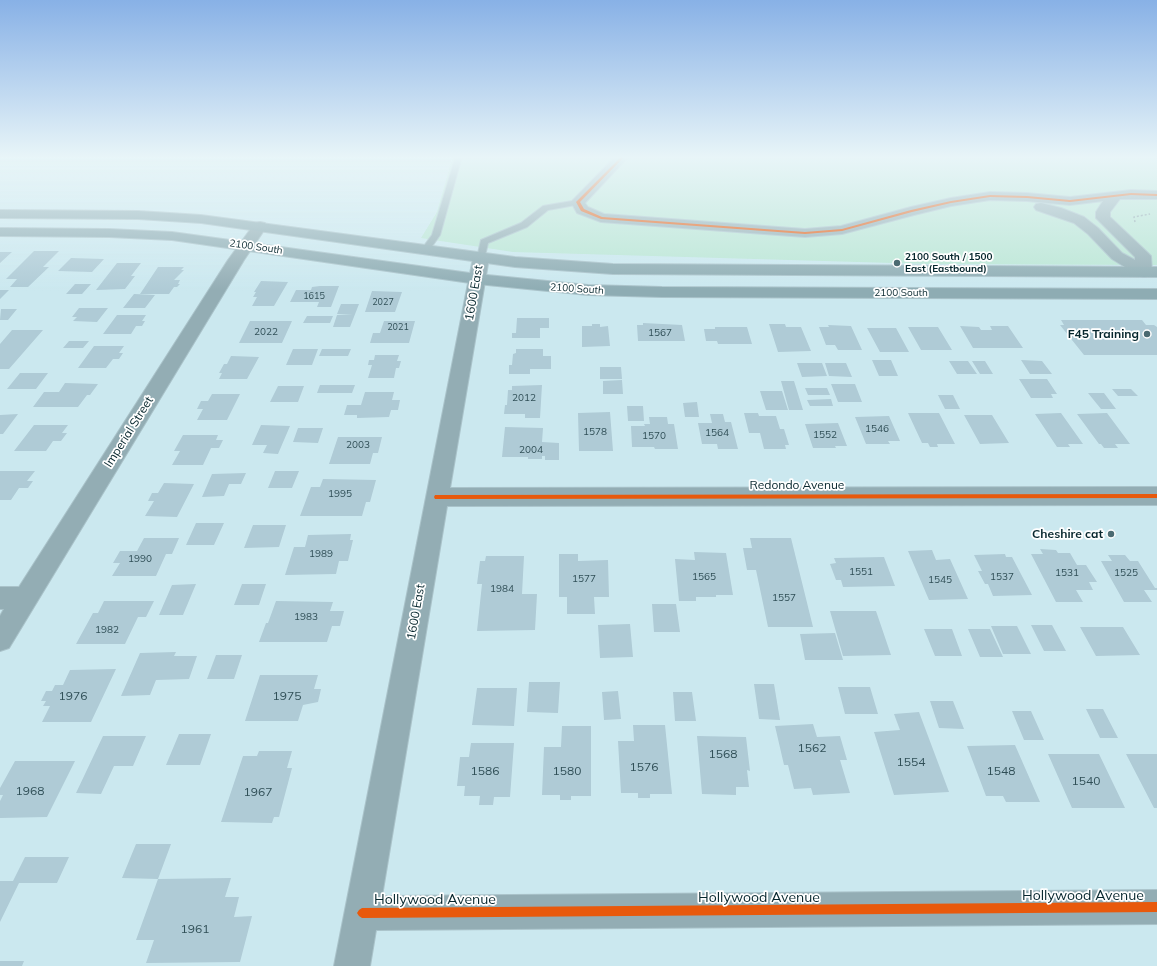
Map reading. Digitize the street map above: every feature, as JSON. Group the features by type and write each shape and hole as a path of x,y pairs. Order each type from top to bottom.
{"main road":[{"name":"2100 South","path":"0,214 138,215 201,219 260,226 424,250 479,269 552,288 625,292 1157,294"},
{"name":"2100 South","path":"0,232 143,234 246,246 479,269 550,266 646,271 1151,272"},
{"path":"1151,272 1157,285"}],"street":[{"path":"578,202 582,210 601,218 804,234 842,230 911,211 957,201"},
{"path":"1012,201 1056,211 1079,220 1093,230 1117,256 1151,272"},
{"path":"1111,201 1103,212 1103,218 1143,256 1151,272"},
{"name":"Imperial Street","path":"0,639 260,226"},
{"name":"1600 East","path":"352,966 479,269"},
{"name":"Redondo Avenue","path":"437,497 1157,496"},
{"path":"0,598 26,598"},
{"name":"Hollywood Avenue","path":"362,913 1157,907"}],"lane":[{"path":"424,250 436,235 446,201"},
{"path":"479,269 484,242 524,225 546,208 578,202"}],"path":[{"path":"1138,225 1134,221 1134,217 1157,213"}],"green space":[{"path":"440,201 1157,201 1157,265 928,264 513,252 421,238 437,212"}],"building":[{"path":"34,251 59,251 43,267 49,267 28,287 10,287 17,279 6,279"},
{"path":"0,252 12,252 0,263"},
{"path":"71,258 104,259 92,272 58,271"},
{"path":"117,263 141,263 131,276 135,276 125,289 96,290"},
{"path":"158,267 184,267 181,270 184,270 174,280 180,280 178,284 180,284 177,287 174,287 169,294 140,294"},
{"path":"261,281 288,282 274,306 252,306 257,297 253,297 256,292 254,292"},
{"path":"75,284 91,284 82,294 66,294"},
{"path":"339,286 331,307 317,307 319,302 290,302 296,290 311,290 312,287"},
{"path":"0,290 9,290 0,299"},
{"path":"372,291 402,292 395,312 365,312"},
{"path":"134,294 155,295 145,308 123,308"},
{"path":"341,304 359,304 350,327 333,327 337,315 353,315 337,314"},
{"path":"79,308 108,308 97,322 73,321 77,317 72,317"},
{"path":"1,309 17,309 8,320 0,320"},
{"path":"117,315 146,315 142,321 145,321 142,326 136,326 131,334 103,334"},
{"path":"307,316 333,316 330,323 303,323"},
{"path":"517,318 549,318 549,328 540,328 540,338 512,338 512,333 516,333"},
{"path":"1061,320 1142,320 1146,325 1154,325 1157,327 1157,355 1084,355 1060,325 1064,325"},
{"path":"250,321 292,321 282,343 239,343"},
{"path":"384,321 415,321 409,343 370,343 373,333 380,333"},
{"path":"643,323 682,325 685,341 638,341 637,325 643,325"},
{"path":"592,324 600,324 600,327 608,326 610,346 582,347 582,326 592,326"},
{"path":"769,324 785,324 786,327 801,327 811,351 778,352"},
{"path":"828,325 851,326 862,350 838,350 835,345 826,345 819,327 829,327"},
{"path":"960,326 979,327 981,330 992,330 990,326 1008,326 1023,348 973,348"},
{"path":"715,327 747,327 752,344 718,344 717,341 706,341 704,329 715,329"},
{"path":"908,327 938,327 952,350 921,350"},
{"path":"867,328 896,328 909,352 880,352"},
{"path":"12,330 43,330 9,369 0,369 0,344"},
{"path":"69,341 89,341 83,348 63,348"},
{"path":"94,346 124,346 119,353 123,353 119,359 113,359 106,368 78,368"},
{"path":"293,349 318,349 312,365 286,365"},
{"path":"322,349 351,349 348,356 319,356"},
{"path":"516,349 543,349 543,356 551,356 551,369 530,369 530,374 509,374 509,365 512,365 513,354 516,353"},
{"path":"375,355 399,355 397,361 401,361 399,368 396,368 394,378 368,378 372,365 368,365 369,360 374,360"},
{"path":"231,356 259,357 247,379 219,379 222,373 219,373 224,364 227,364"},
{"path":"872,360 891,360 898,376 879,376"},
{"path":"1021,360 1042,361 1052,374 1030,374"},
{"path":"949,361 968,361 977,374 957,374"},
{"path":"972,361 985,361 993,374 980,374"},
{"path":"797,363 822,363 827,376 802,377"},
{"path":"825,363 846,363 852,377 829,376"},
{"path":"600,367 621,367 622,379 600,379"},
{"path":"20,373 48,373 36,389 7,389"},
{"path":"1019,379 1047,379 1057,394 1051,394 1053,398 1031,398"},
{"path":"622,380 623,394 603,394 603,381"},
{"path":"781,381 794,381 803,410 789,410"},
{"path":"65,383 98,384 78,407 33,407 44,392 59,392"},
{"path":"831,384 855,384 862,402 838,402"},
{"path":"320,385 355,385 352,393 317,393"},
{"path":"542,385 540,418 525,418 525,414 504,414 505,405 507,405 508,390 512,390 512,386"},
{"path":"278,386 304,386 298,402 270,402"},
{"path":"805,388 827,388 830,395 808,395"},
{"path":"1112,389 1131,389 1138,396 1118,396"},
{"path":"760,391 782,391 788,410 766,410"},
{"path":"365,392 394,392 392,400 400,400 398,410 391,410 389,417 357,418 357,415 344,415 347,405 361,405"},
{"path":"1088,393 1104,393 1116,409 1101,409"},
{"path":"212,394 240,394 227,420 197,420 203,409 197,409 201,401 208,401"},
{"path":"938,395 953,395 960,409 945,409"},
{"path":"831,399 833,406 810,406 807,400"},
{"path":"697,402 699,417 685,417 683,403"},
{"path":"627,406 643,406 644,421 628,421"},
{"path":"610,412 613,451 579,451 578,413"},
{"path":"744,413 758,413 759,416 776,416 780,429 784,429 789,445 785,445 786,449 764,449 760,433 749,433"},
{"path":"908,413 939,413 955,444 937,444 938,447 930,447 928,443 922,443"},
{"path":"1061,413 1083,444 1068,444 1070,447 1057,447 1035,414"},
{"path":"1107,413 1130,444 1115,444 1118,448 1104,448 1101,444 1099,444 1077,414"},
{"path":"18,414 3,434 0,434 0,415"},
{"path":"710,414 723,414 725,422 731,422 738,449 718,449 717,444 702,444 698,423 712,423"},
{"path":"964,415 992,415 1009,443 980,444"},
{"path":"889,416 900,441 888,441 890,444 866,444 855,417"},
{"path":"649,417 667,417 668,424 674,424 678,449 632,447 631,426 645,426 644,424 650,424"},
{"path":"838,423 847,446 835,446 836,448 813,448 805,424"},
{"path":"34,425 68,425 62,433 67,433 61,441 53,441 46,451 14,451"},
{"path":"261,425 290,426 278,454 263,453 267,445 252,445"},
{"path":"505,427 543,428 542,442 559,443 559,460 545,460 545,456 542,456 542,459 528,459 528,457 502,457"},
{"path":"298,428 323,428 318,443 293,442"},
{"path":"183,435 218,435 216,440 223,440 219,448 211,448 203,465 172,465 180,451 174,451"},
{"path":"338,437 382,437 378,453 373,453 370,464 329,464"},
{"path":"0,471 35,471 27,481 33,481 28,488 19,488 11,500 0,500"},
{"path":"275,471 299,471 292,488 268,488"},
{"path":"246,473 241,484 229,484 224,496 202,497 212,474"},
{"path":"323,479 376,480 370,502 366,502 362,516 300,516 311,487 320,487"},
{"path":"164,483 194,484 177,517 145,516 154,501 148,501 152,493 158,493"},
{"path":"196,523 224,523 214,545 186,545"},
{"path":"253,525 286,525 279,547 244,548"},
{"path":"351,534 350,540 353,540 348,561 339,561 336,574 285,575 294,547 305,547 308,535"},
{"path":"144,538 179,538 172,554 166,554 156,576 112,576 120,563 113,563 120,551 137,551"},
{"path":"750,538 791,538 813,627 768,627 756,570 747,570 743,548 752,548"},
{"path":"1040,549 1056,550 1058,553 1070,553 1077,565 1086,565 1097,582 1089,582 1093,590 1076,590 1083,602 1056,602 1031,554 1043,554"},
{"path":"932,550 936,560 950,559 968,599 929,600 908,551"},
{"path":"694,552 726,553 733,595 696,597 696,601 679,601 675,559 695,560"},
{"path":"559,554 578,554 578,561 608,560 609,597 594,597 595,614 567,614 567,597 559,597"},
{"path":"1005,554 1006,557 1012,557 1032,595 993,596 988,584 985,584 978,571 982,571 974,555"},
{"path":"1108,555 1125,555 1130,561 1138,561 1155,588 1157,588 1157,590 1144,590 1152,602 1124,602 1101,561 1112,561"},
{"path":"486,556 524,556 522,594 537,594 535,630 477,631 482,584 477,584 480,561 485,561"},
{"path":"884,557 895,586 843,587 841,580 836,580 830,564 836,563 834,558"},
{"path":"196,584 183,615 159,615 172,585"},
{"path":"242,584 266,584 259,605 234,605"},
{"path":"104,601 154,601 146,617 138,617 125,644 76,644 93,613 98,613"},
{"path":"276,601 333,602 330,611 344,611 340,626 332,626 327,642 259,642"},
{"path":"652,604 676,604 680,632 654,632"},
{"path":"830,611 876,611 891,655 843,656"},
{"path":"630,624 633,657 600,658 598,625"},
{"path":"1031,625 1052,625 1066,651 1044,651"},
{"path":"991,626 1017,626 1031,654 1003,654"},
{"path":"1080,627 1123,627 1140,655 1096,656"},
{"path":"924,629 952,629 962,656 935,656"},
{"path":"968,629 990,629 1003,657 980,657"},
{"path":"835,633 843,660 805,660 800,634"},
{"path":"176,652 174,656 197,656 189,679 156,680 150,695 121,696 140,653"},
{"path":"216,655 242,655 234,679 207,679"},
{"path":"116,669 91,722 42,722 50,706 43,706 46,701 41,701 46,691 52,691 55,685 63,685 70,670"},
{"path":"260,675 318,675 314,689 321,689 318,702 303,705 298,721 245,721"},
{"path":"529,682 560,682 558,713 527,712"},
{"path":"754,684 774,684 780,720 759,719"},
{"path":"838,687 870,687 878,714 845,714"},
{"path":"477,688 517,688 514,726 472,725"},
{"path":"618,691 621,719 604,720 602,692"},
{"path":"673,692 692,692 696,721 675,721"},
{"path":"930,701 953,701 964,729 939,728"},
{"path":"1086,709 1103,709 1118,738 1100,738"},
{"path":"1012,711 1031,711 1044,740 1024,740"},
{"path":"919,712 949,792 894,795 874,732 900,730 894,714"},
{"path":"813,724 817,737 840,736 847,760 840,760 850,793 813,795 811,788 794,789 788,765 784,765 775,726"},
{"path":"633,725 665,725 672,794 650,794 650,798 638,798 638,793 621,793 618,741 634,741"},
{"path":"562,726 591,726 591,796 571,796 571,800 560,800 560,795 542,795 544,747 561,747"},
{"path":"179,734 211,734 200,765 166,765"},
{"path":"103,736 146,736 133,766 114,766 101,794 76,793"},
{"path":"697,736 746,737 750,771 747,770 749,787 736,787 736,795 702,794"},
{"path":"471,743 514,743 510,797 494,797 493,805 479,805 480,796 464,796 465,786 457,786 460,757 469,757"},
{"path":"1015,745 1040,802 1006,802 1003,796 986,796 967,746"},
{"path":"259,751 292,751 287,768 292,768 279,817 274,817 272,823 221,822 243,756 257,756"},
{"path":"1048,754 1099,754 1125,808 1072,808"},
{"path":"1126,754 1157,754 1157,808 1154,808"},
{"path":"15,761 75,761 47,817 0,818 0,801 3,795 0,795 0,788"},
{"path":"136,844 171,844 158,879 122,878"},
{"path":"25,857 69,857 57,883 19,883 0,922 0,881 13,881"},
{"path":"231,878 225,897 239,897 234,917 252,916 240,962 146,963 154,940 136,940 158,879"},
{"path":"0,961 24,961 22,966 0,966"}],"cycle path":[{"path":"579,201 582,210 601,218 805,233 842,230 911,211 957,201"},
{"path":"437,497 1157,496"},
{"path":"362,913 1157,907"}],"place":[{"name":"2100 South / 1500 East (Eastbound)","path":"897,263"},
{"name":"F45 Training","path":"1147,334"},
{"name":"Cheshire cat","path":"1111,534"}]}
